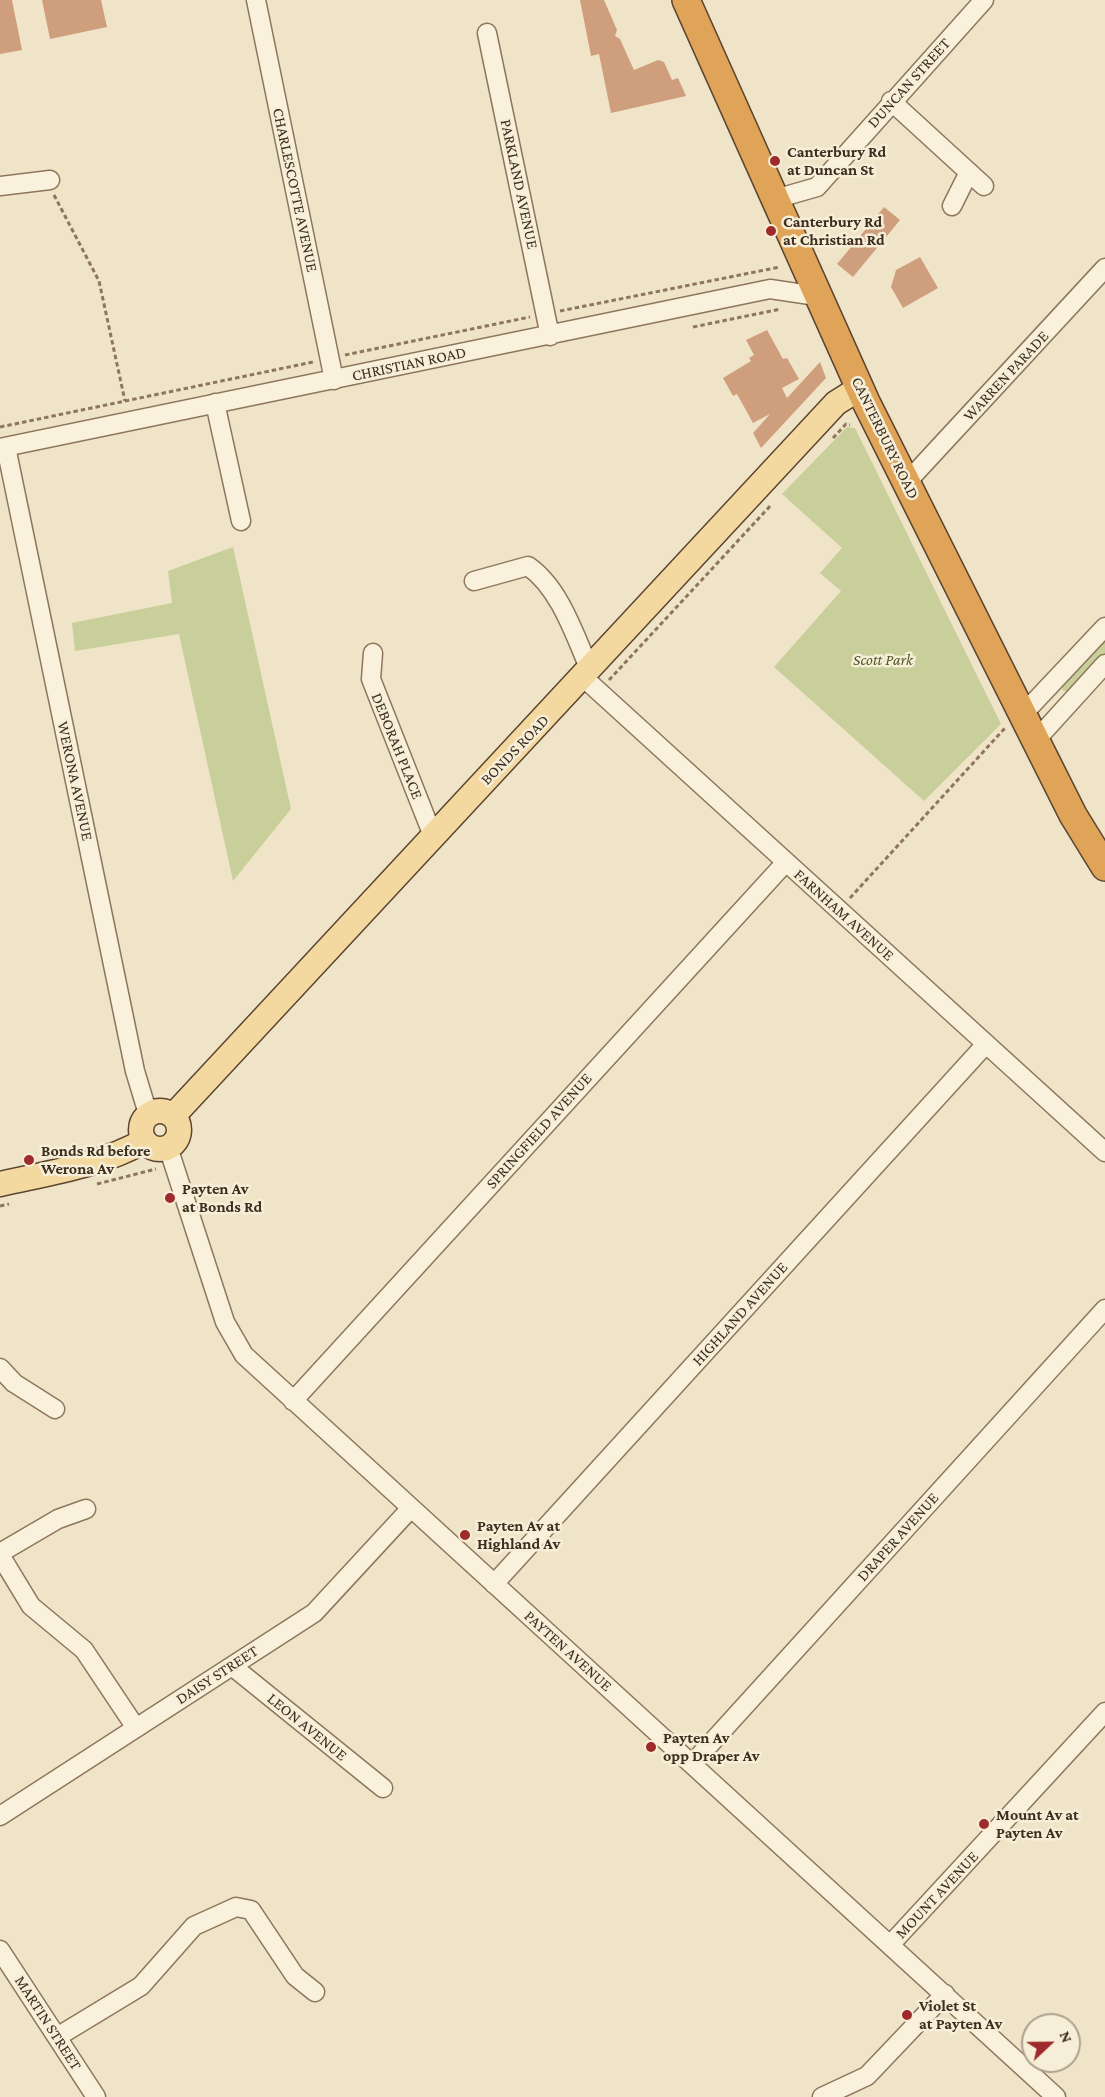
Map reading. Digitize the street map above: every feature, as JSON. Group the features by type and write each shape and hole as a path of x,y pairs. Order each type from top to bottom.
{"highway":[{"name":"CANTERBURY ROAD","path":"686,0 818,296 907,483 1014,721 1036,740 1073,815 1104,862"}],"main road":[{"name":"BONDS ROAD","path":"173,1116 433,836 591,680 836,403 860,388"},
{"path":"158,1110 173,1116 179,1133 177,1139 168,1147 152,1148 144,1141 141,1124 148,1114 158,1110"},
{"path":"0,1184 84,1165 120,1153 144,1141"}],"street":[{"name":"CHARLESCOTTE AVENUE","path":"256,0 334,380"},
{"name":"DUNCAN STREET","path":"775,199 817,187 891,101 984,0"},
{"name":"PARKLAND AVENUE","path":"487,33 550,336"},
{"path":"891,101 984,186"},
{"path":"951,206 969,172"},
{"path":"0,186 50,180"},
{"name":"WARREN PARADE","path":"907,483 1105,268"},
{"name":"CHRISTIAN ROAD","path":"3,447 770,290 818,296"},
{"path":"215,404 241,521"},
{"name":"WERONA AVENUE","path":"3,447 135,1071 148,1114"},
{"path":"474,581 528,566 537,572 563,610 591,680"},
{"path":"1014,721 1105,627"},
{"name":"DEBORAH PLACE","path":"373,653 370,679 433,836"},
{"path":"1036,740 1105,664"},
{"name":"FARNHAM AVENUE","path":"591,680 786,862 1105,1152"},
{"path":"1049,686 1069,704"},
{"name":"SPRINGFIELD AVENUE","path":"294,1401 786,862"},
{"name":"HIGHLAND AVENUE","path":"494,1584 986,1044"},
{"name":"PAYTEN AVENUE","path":"168,1147 229,1332 243,1355 1056,2097"},
{"name":"DRAPER AVENUE","path":"692,1764 1105,1310"},
{"path":"0,1368 14,1383 55,1409"},
{"name":"DAISY STREET","path":"0,1816 314,1612 411,1508"},
{"path":"86,1509 58,1519 0,1554 31,1606 84,1650 136,1728"},
{"name":"LEON AVENUE","path":"232,1666 383,1788"},
{"name":"MOUNT AVENUE","path":"890,1945 1105,1712"},
{"path":"57,2037 141,1986 194,1926 236,1907 251,1910 295,1976 315,1992"},
{"name":"MARTIN STREET","path":"0,1950 96,2097"},
{"path":"822,2097 867,2076 945,1994"}],"path":[{"path":"50,180 54,198 99,281 125,401"},
{"path":"0,427 780,267"},
{"path":"693,327 786,308"},
{"path":"826,445 846,424 850,425"},
{"path":"591,680 777,498"},
{"path":"839,910 1014,721"}],"green space":[{"name":"Scott Park","path":"847,427 855,428 1001,724 924,801 774,667 841,591 820,573 842,548 782,494"},
{"path":"233,547 291,809 233,881 179,634 75,651 72,623 172,603 168,571"},
{"path":"1105,633 1105,655 1071,691 1063,691 1061,686"}],"building":[{"path":"0,0 12,0 22,50 0,54"},
{"path":"42,0 101,0 107,27 50,39"},
{"path":"580,0 604,0 617,30 615,36 620,39 634,70 658,60 664,62 672,80 678,78 686,96 611,113 599,54 591,56"},
{"path":"884,207 900,220 853,277 837,264"},
{"path":"920,257 938,288 903,308 891,287 896,270"},
{"path":"767,330 783,359 787,358 799,379 782,388 787,398 820,362 826,378 761,448 753,433 770,414 753,423 737,394 733,396 723,378 751,361 749,358 754,355 746,340"}],"place":[{"name":"Canterbury Rd at Duncan St","path":"775,161"},
{"name":"Canterbury Rd at Christian Rd","path":"771,231"},
{"name":"Bonds Rd before Werona Av","path":"29,1160"},
{"name":"Payten Av at Bonds Rd","path":"170,1198"},
{"name":"Payten Av at Highland Av","path":"465,1535"},
{"name":"Payten Av opp Draper Av","path":"651,1747"},
{"name":"Mount Av at Payten Av","path":"984,1824"},
{"name":"Violet St at Payten Av","path":"907,2015"}]}
